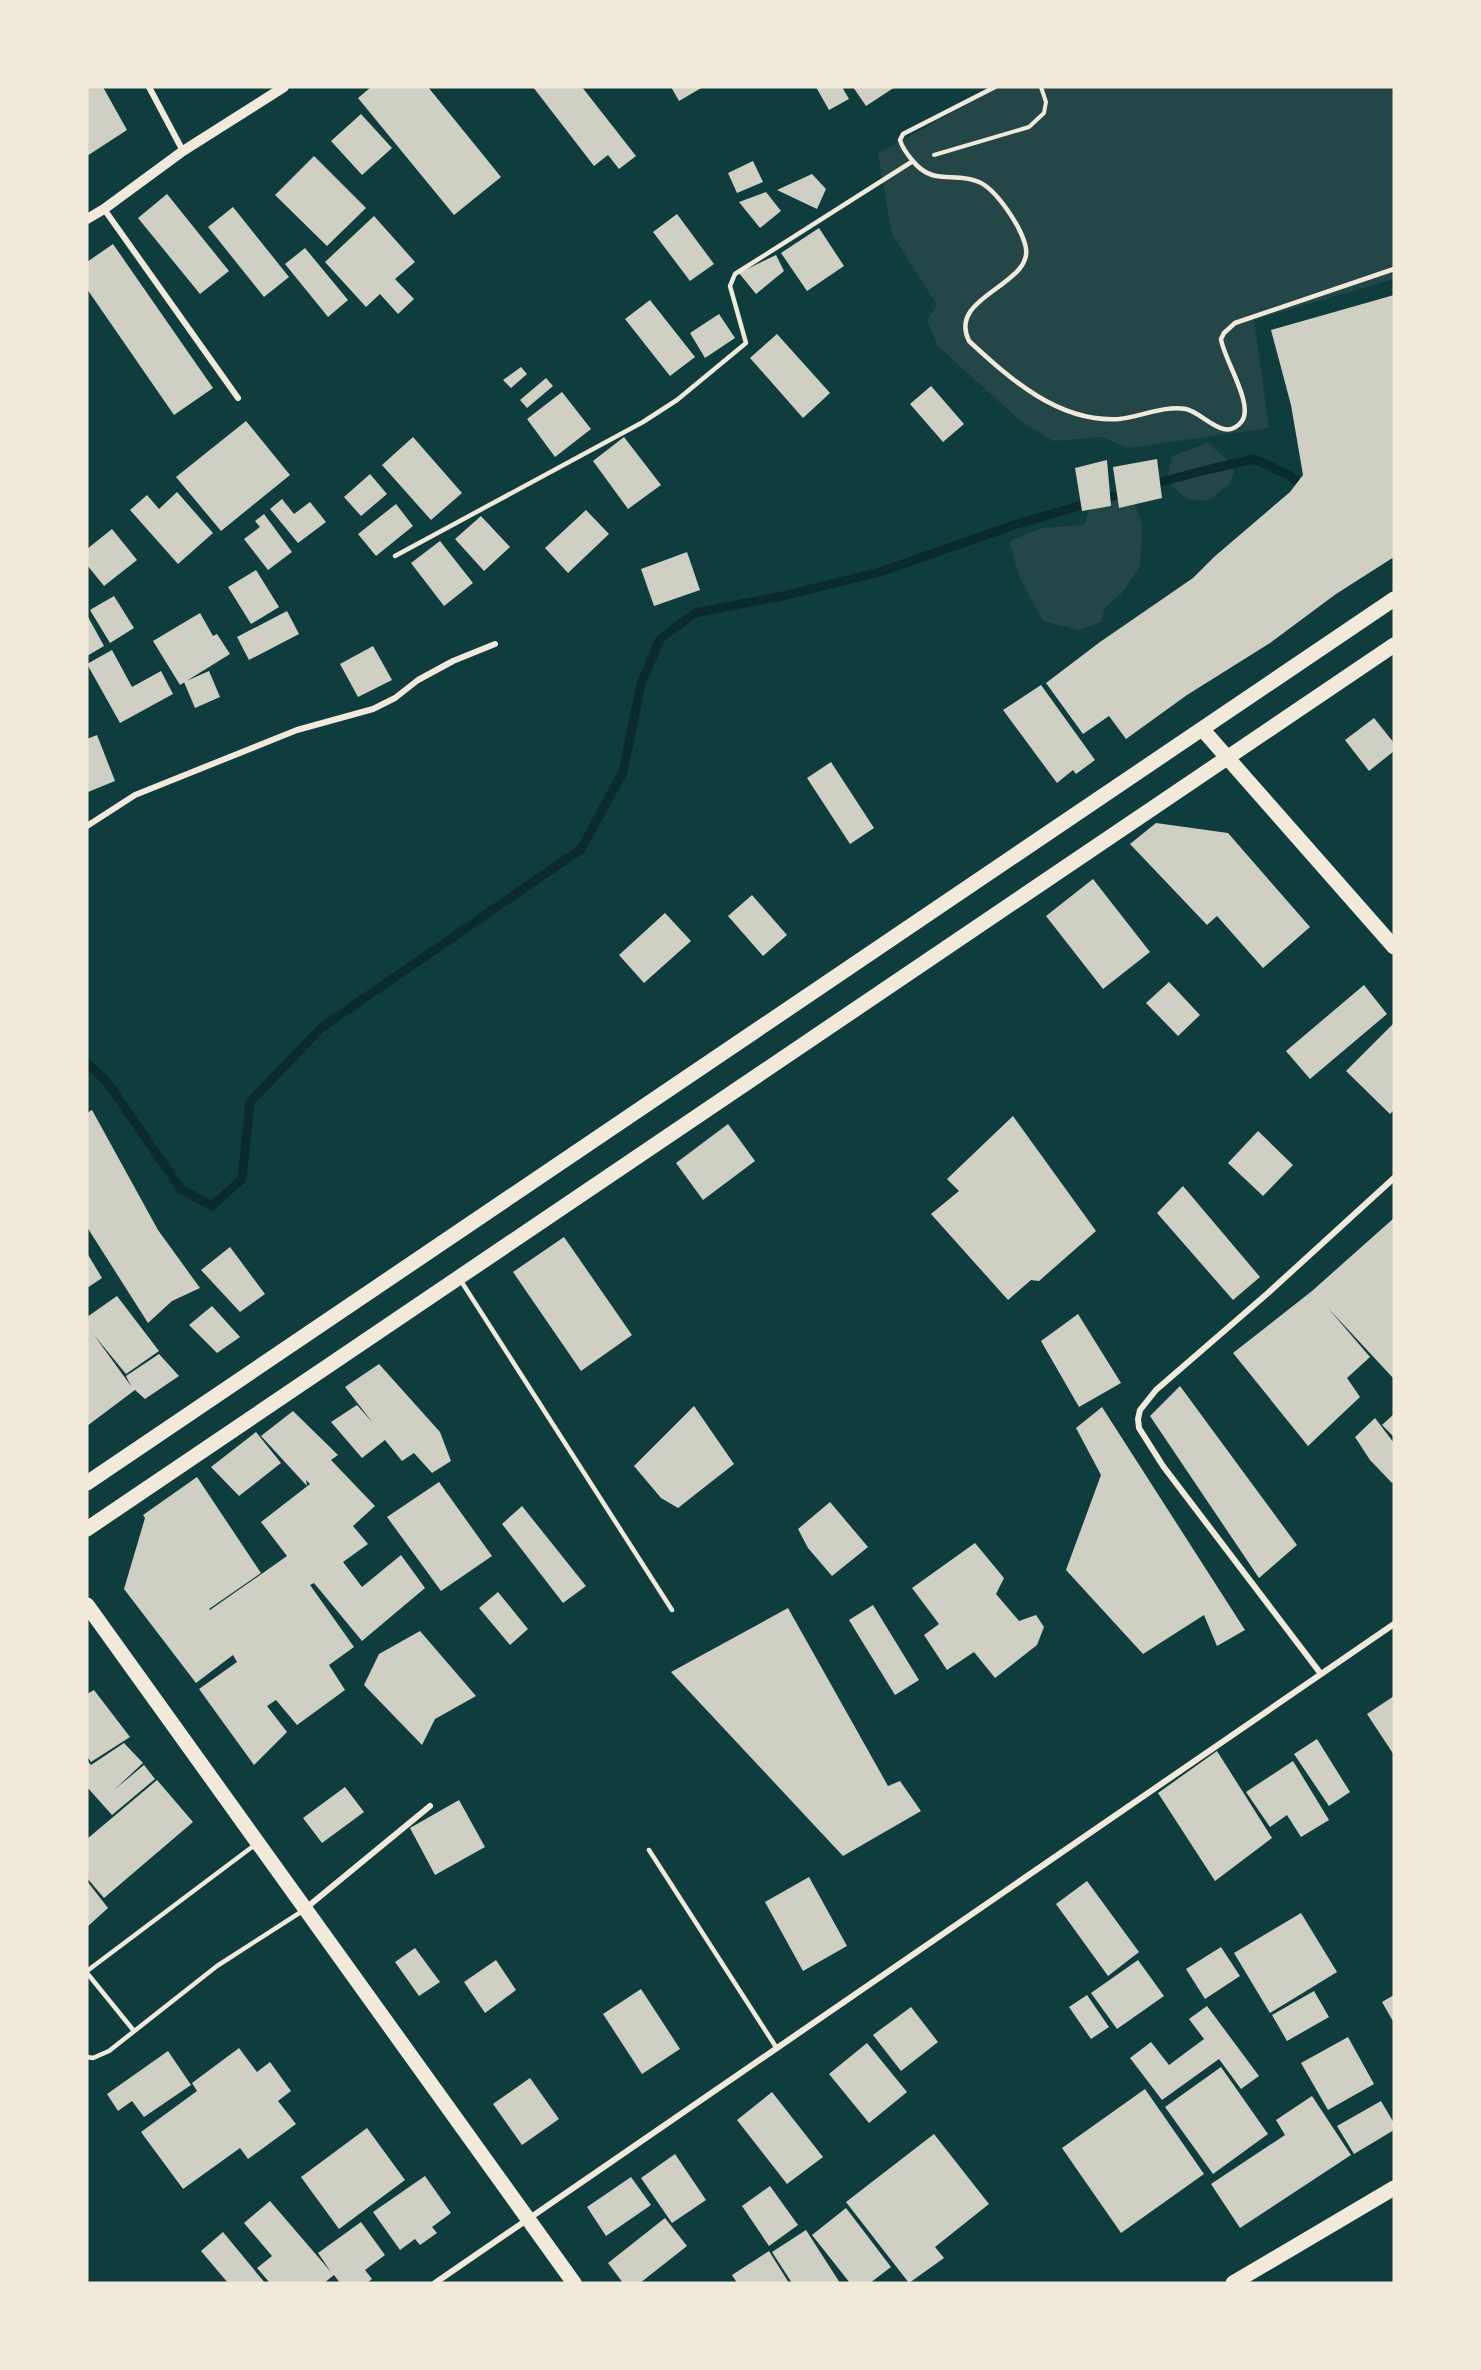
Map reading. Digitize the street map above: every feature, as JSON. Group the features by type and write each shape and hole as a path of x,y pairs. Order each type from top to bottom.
{"main road":[{"path":"87,1483 1394,599"},
{"path":"87,1530 1394,645"},
{"path":"1203,730 1394,947"},
{"path":"87,1605 574,2283"},
{"path":"1233,2283 1394,2188"}],"street":[{"path":"149,87 183,151"},
{"path":"87,219 183,151 284,87"},
{"path":"104,209 238,398"},
{"path":"87,826 135,795 297,730 373,709 395,698 418,680 453,661 495,644"},
{"path":"1321,1674 1163,1466 1139,1428 1138,1419 1140,1410 1156,1390 1268,1293 1394,1178"},
{"path":"435,2283 1394,1624"},
{"path":"306,1909 430,1806"}],"lane":[{"path":"995,87 903,134 901,143 913,161 928,174 972,180 989,188 997,195 1024,241 1027,252 1024,262 1015,273 968,313 964,323 965,333 969,341 1022,387 1058,407 1086,416 1111,419 1132,418 1179,408 1189,409 1222,430 1232,429 1243,420 1245,413 1244,401 1223,351 1221,339 1228,328 1235,323 1394,269"},
{"path":"395,556 567,465 677,400 746,343 730,286 735,274 913,161"},
{"path":"459,1278 672,1610"},
{"path":"134,2031 87,1972 258,1842"},
{"path":"649,1850 776,2047"},
{"path":"87,2057 93,2058 109,2051 218,1966 306,1909"}],"path":[{"path":"913,161 1029,127 1044,113 1046,102 1041,87"}],"shaded area":[{"path":"997,87 1394,87 1394,279 1254,320 1269,428 1127,448 1102,437 1053,441 1018,419 938,346 927,320 937,305 892,234 878,154"},
{"path":"1208,443 1228,461 1234,471 1230,484 1207,501 1187,499 1167,482 1172,456"},
{"path":"1115,494 1134,502 1142,525 1140,567 1121,594 1105,608 1101,622 1079,630 1043,621 1020,578 1009,542 1041,528 1084,525 1092,501"}],"building":[{"path":"87,87 103,87 127,130 87,156"},
{"path":"371,87 428,87 501,177 454,215 358,98"},
{"path":"533,87 582,87 636,156 619,169 608,155 594,166"},
{"path":"671,87 703,87 679,101"},
{"path":"816,87 842,87 849,99 829,110"},
{"path":"853,87 895,87 866,106"},
{"path":"361,114 392,148 362,175 331,141"},
{"path":"314,156 366,208 327,246 275,195"},
{"path":"753,161 763,182 737,193 728,173"},
{"path":"812,174 826,189 817,209 777,190"},
{"path":"766,192 781,211 760,228 739,202"},
{"path":"167,194 229,271 200,294 138,218"},
{"path":"233,207 289,277 264,297 208,227"},
{"path":"677,214 714,264 690,281 653,232"},
{"path":"374,216 415,262 395,279 414,299 398,314 380,294 366,307 325,262"},
{"path":"819,228 844,266 807,291 781,253"},
{"path":"113,244 213,388 174,415 87,289 87,262"},
{"path":"305,248 348,300 328,317 285,264"},
{"path":"776,255 784,271 756,294 739,273"},
{"path":"1394,295 1394,557 1336,594 1270,643 1187,695 1126,739 1109,716 1083,734 1046,683 1100,642 1193,578 1290,492 1303,475 1291,405 1271,330"},
{"path":"650,300 695,357 670,376 625,319"},
{"path":"719,314 735,338 705,358 690,333"},
{"path":"777,334 830,393 803,418 750,358"},
{"path":"521,367 527,374 511,388 503,380"},
{"path":"546,378 553,386 527,408 520,400"},
{"path":"931,386 964,424 943,442 910,404"},
{"path":"562,392 591,429 555,457 527,419"},
{"path":"246,421 290,475 221,531 176,477"},
{"path":"413,437 462,493 431,520 382,465"},
{"path":"624,437 661,485 628,509 593,461"},
{"path":"1157,459 1162,498 1119,508 1113,467"},
{"path":"1107,460 1111,506 1082,511 1075,468"},
{"path":"370,474 387,494 361,516 344,497"},
{"path":"177,492 213,533 178,564 130,510 147,495 159,509"},
{"path":"282,499 294,514 310,502 326,522 298,543 270,509"},
{"path":"396,504 413,526 376,556 358,534"},
{"path":"586,510 609,534 568,573 545,548"},
{"path":"264,514 292,552 268,570 244,539 260,527 255,521"},
{"path":"481,516 510,547 484,571 455,539"},
{"path":"112,529 137,560 104,586 87,565 87,549"},
{"path":"440,541 473,583 444,606 411,563"},
{"path":"687,552 700,590 654,606 641,569"},
{"path":"256,570 279,607 251,624 228,587"},
{"path":"114,596 134,628 110,643 90,610"},
{"path":"287,611 299,634 249,660 237,637"},
{"path":"200,613 213,636 217,634 230,654 180,685 153,641"},
{"path":"87,615 104,646 87,656"},
{"path":"373,646 392,680 358,697 340,664"},
{"path":"112,650 132,687 161,671 173,694 120,723 87,664"},
{"path":"209,671 220,697 195,708 184,682"},
{"path":"1041,685 1095,760 1076,774 1073,770 1057,783 1003,710"},
{"path":"1374,718 1394,743 1394,751 1369,771 1345,740"},
{"path":"97,735 115,781 88,792 87,739"},
{"path":"831,762 874,828 850,844 807,778"},
{"path":"1156,823 1228,833 1310,927 1263,968 1217,916 1207,925 1130,844"},
{"path":"1093,879 1150,952 1103,989 1046,916"},
{"path":"752,895 787,935 763,956 728,916"},
{"path":"665,913 691,941 644,983 619,955"},
{"path":"1169,982 1200,1015 1178,1036 1146,1003"},
{"path":"1364,985 1387,1014 1310,1079 1286,1051"},
{"path":"1394,1023 1394,1110 1390,1114 1346,1071"},
{"path":"92,1110 158,1230 200,1288 172,1301 148,1323 87,1227 87,1113"},
{"path":"1013,1116 1096,1231 1039,1281 1031,1280 1008,1300 931,1214 959,1191 947,1179"},
{"path":"728,1124 755,1161 703,1200 676,1163"},
{"path":"1258,1131 1293,1165 1263,1196 1228,1163"},
{"path":"1183,1186 1260,1277 1233,1300 1157,1213"},
{"path":"1394,1218 1394,1379 1328,1308 1370,1357 1347,1378 1360,1397 1308,1446 1233,1353 1312,1291"},
{"path":"564,1237 632,1335 581,1371 513,1272"},
{"path":"230,1247 265,1294 240,1312 201,1270"},
{"path":"87,1253 102,1278 87,1288"},
{"path":"117,1296 159,1351 126,1374 94,1335 131,1386 126,1376 159,1354 179,1376 145,1399 135,1390 87,1426 87,1317"},
{"path":"212,1306 240,1337 217,1353 189,1325"},
{"path":"1078,1314 1121,1383 1079,1407 1041,1341"},
{"path":"379,1364 440,1432 451,1461 432,1473 414,1453 402,1461 385,1440 362,1458 331,1422 357,1405 373,1423 345,1387"},
{"path":"1180,1386 1297,1545 1259,1578 1150,1416"},
{"path":"694,1406 734,1464 678,1508 661,1498 634,1466"},
{"path":"1102,1407 1245,1630 1217,1646 1204,1615 1143,1654 1066,1570 1101,1475 1076,1428"},
{"path":"293,1411 338,1455 331,1460 375,1506 353,1526 368,1544 343,1562 362,1587 401,1555 425,1588 362,1641 314,1583 310,1585 354,1647 329,1665 345,1690 297,1725 276,1700 267,1706 287,1732 254,1765 199,1689 237,1662 233,1655 196,1683 124,1589 145,1518 143,1515 197,1477 261,1573 210,1610 287,1556 261,1522 310,1484 306,1480 307,1486 261,1436"},
{"path":"1394,1414 1394,1437 1382,1425"},
{"path":"1375,1418 1394,1443 1394,1481 1392,1483 1370,1460 1355,1437"},
{"path":"256,1432 281,1463 239,1496 211,1467"},
{"path":"439,1482 492,1556 441,1591 387,1517"},
{"path":"830,1502 868,1547 832,1576 808,1548 798,1529"},
{"path":"522,1506 586,1586 563,1603 502,1524"},
{"path":"975,1543 1004,1578 996,1594 1019,1621 1036,1615 1044,1627 1037,1645 995,1678 974,1652 947,1670 924,1635 939,1624 912,1588"},
{"path":"498,1592 528,1629 510,1645 479,1608"},
{"path":"873,1605 919,1680 895,1695 849,1620"},
{"path":"788,1608 888,1786 900,1781 921,1811 843,1856 671,1672"},
{"path":"420,1631 476,1696 435,1719 422,1745 364,1685 379,1654"},
{"path":"94,1690 130,1737 91,1762 87,1756 87,1694"},
{"path":"1394,1696 1394,1755 1367,1714"},
{"path":"1317,1739 1350,1792 1329,1806 1294,1754"},
{"path":"124,1743 143,1763 114,1790 144,1765 155,1779 112,1815 87,1787 87,1760 91,1765"},
{"path":"1217,1751 1272,1838 1215,1881 1158,1793"},
{"path":"1293,1761 1329,1820 1301,1837 1287,1815 1270,1827 1246,1792"},
{"path":"157,1780 193,1822 104,1898 87,1878 87,1839"},
{"path":"345,1787 364,1812 322,1843 303,1818"},
{"path":"459,1800 485,1847 435,1875 410,1828"},
{"path":"809,1877 847,1946 803,1971 765,1902"},
{"path":"87,1881 108,1908 87,1927"},
{"path":"1087,1881 1139,1952 1108,1976 1056,1904"},
{"path":"1301,1913 1337,1972 1270,2013 1234,1953"},
{"path":"1221,1947 1240,1976 1205,1999 1186,1969"},
{"path":"415,1948 440,1982 419,1996 395,1962"},
{"path":"496,1960 516,1990 485,2013 464,1982"},
{"path":"1138,1960 1164,1996 1117,2029 1091,1993"},
{"path":"641,1989 680,2049 642,2074 603,2014"},
{"path":"1314,1991 1329,2017 1287,2041 1272,2015"},
{"path":"1087,1995 1109,2027 1091,2039 1069,2007"},
{"path":"1394,1995 1394,2023 1382,2002"},
{"path":"1207,2006 1259,2076 1241,2089 1219,2059 1162,2100 1130,2058 1151,2042 1169,2065 1204,2039 1189,2019"},
{"path":"911,2007 938,2042 901,2071 873,2035"},
{"path":"1348,2037 1374,2084 1328,2110 1301,2063"},
{"path":"867,2043 907,2092 869,2123 829,2074"},
{"path":"239,2048 257,2072 270,2062 291,2091 278,2101 296,2124 248,2159 240,2148 183,2189 141,2132 197,2091 192,2083"},
{"path":"168,2051 191,2085 144,2117 132,2101 118,2111 107,2094"},
{"path":"1221,2067 1268,2134 1213,2174 1165,2107"},
{"path":"530,2078 559,2119 522,2145 493,2104"},
{"path":"1145,2089 1204,2174 1121,2233 1062,2148"},
{"path":"772,2092 823,2157 787,2184 737,2120"},
{"path":"1312,2096 1351,2155 1240,2228 1211,2184 1285,2135 1276,2120"},
{"path":"1381,2101 1394,2123 1394,2130 1354,2154 1337,2126"},
{"path":"367,2128 405,2180 339,2229 301,2177"},
{"path":"934,2134 989,2204 935,2247 944,2258 909,2283 846,2202"},
{"path":"675,2154 706,2200 672,2223 641,2178"},
{"path":"425,2176 451,2213 432,2227 437,2233 420,2245 415,2239 400,2250 373,2212"},
{"path":"631,2177 651,2205 606,2236 587,2207"},
{"path":"770,2186 798,2225 769,2246 742,2206"},
{"path":"270,2201 331,2272 318,2253 361,2222 385,2255 365,2270 372,2279 367,2283 340,2283 334,2275 324,2283 270,2283 257,2268 272,2256 244,2223"},
{"path":"846,2208 891,2267 870,2283 850,2283 812,2235"},
{"path":"665,2218 687,2246 640,2283 623,2283 608,2263"},
{"path":"806,2230 840,2283 792,2283 772,2252"},
{"path":"223,2232 265,2283 228,2283 201,2251"},
{"path":"769,2251 789,2283 737,2283 732,2275"}],"waterway":[{"path":"1150,485 1254,459 1295,480"},
{"path":"87,1063 107,1082 181,1189 212,1206 242,1179 250,1102 321,1028 581,849 623,772 641,684 660,639 695,613 782,596 880,572 1017,524 1128,492"}]}
